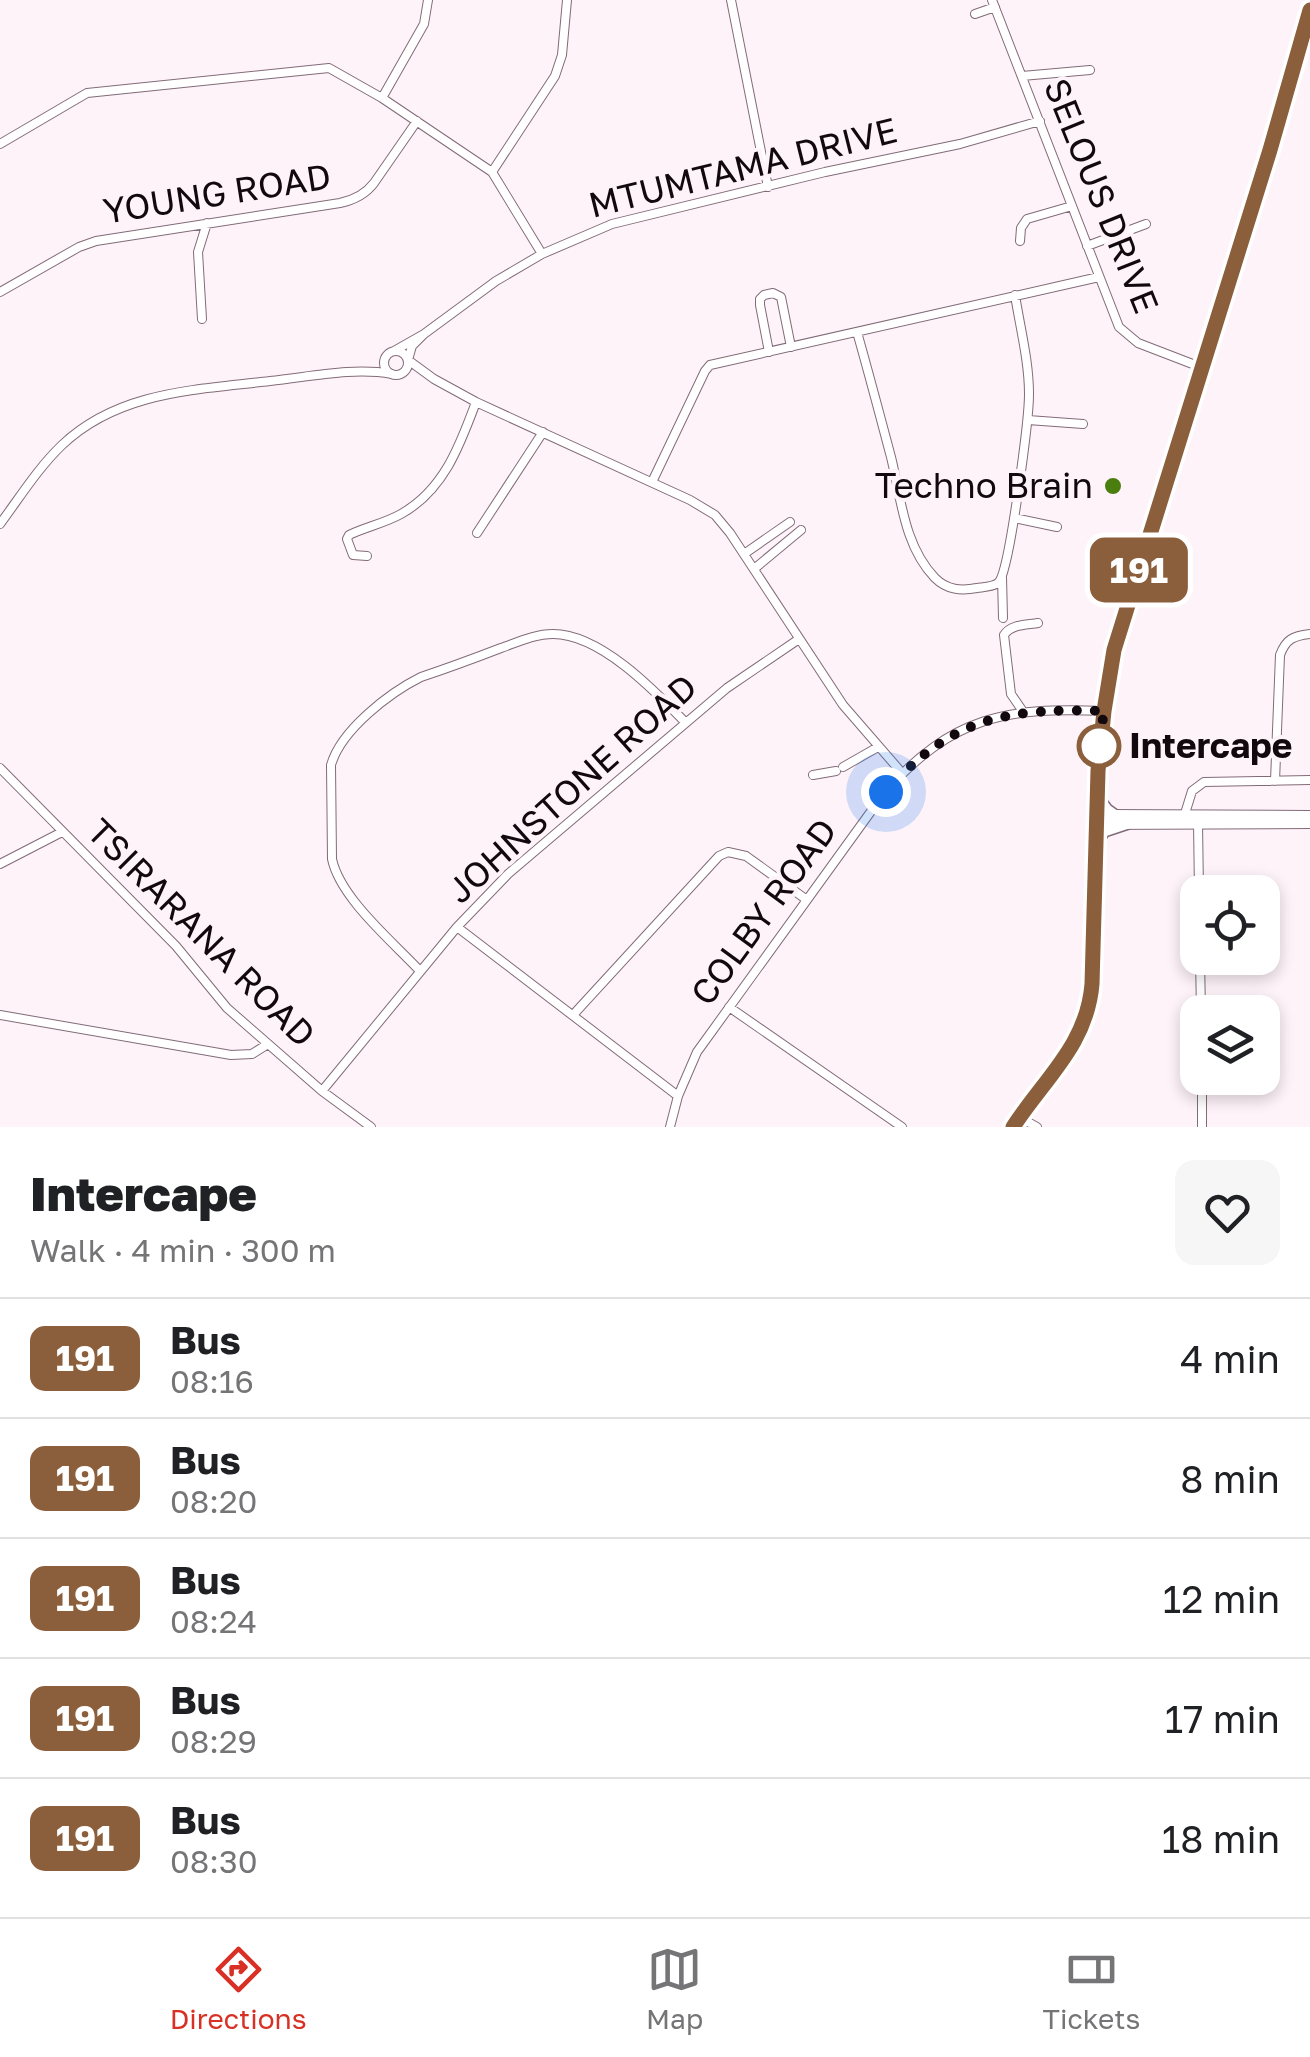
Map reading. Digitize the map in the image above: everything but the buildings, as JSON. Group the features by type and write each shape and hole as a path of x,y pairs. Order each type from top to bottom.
{"highway":[{"path":"1016,1122 1078,1038 1088,1011 1097,797 1114,650 1309,16"},
{"path":"1097,797 1114,815"},
{"path":"1095,844 1104,831 1128,823"}],"main road":[{"path":"1096,819 1114,815 1183,820"},
{"path":"1096,819 1128,823 1310,820"}],"street":[{"path":"382,98 424,24 428,0"},
{"path":"492,172 555,76 562,55 567,0"},
{"path":"731,0 768,187"},
{"path":"975,14 993,3"},
{"name":"SELOUS DRIVE","path":"993,3 1115,320 1129,338 1203,368"},
{"path":"0,144 73,100 100,91 329,68 382,98 492,172 542,254"},
{"path":"1022,76 1090,70"},
{"name":"YOUNG ROAD","path":"0,292 87,244 355,199 374,184 417,121"},
{"name":"MTUMTAMA DRIVE","path":"354,371 424,334 496,281 542,254 612,224 1040,122"},
{"path":"1020,241 1021,228 1027,220 1072,206"},
{"path":"202,320 198,252 207,223"},
{"path":"1087,246 1146,224"},
{"path":"652,482 705,371 716,363 1098,277"},
{"path":"769,352 760,299 764,295 773,293 780,297 791,347"},
{"path":"1003,618 1002,577 1028,420 1028,374 1015,296"},
{"path":"764,322 785,320"},
{"path":"857,332 906,526 923,560 934,578 958,590 992,586 1002,577"},
{"path":"396,374 407,368 412,346 424,334"},
{"path":"396,374 384,364 390,353 401,352 434,379 476,402 715,515 843,705 902,773"},
{"path":"0,524 60,447 84,426 148,397 354,371 418,374 434,379"},
{"path":"366,556 352,555 349,535 398,516 433,487 452,462 476,402"},
{"path":"1028,420 1083,424"},
{"path":"477,533 543,432"},
{"path":"1014,518 1057,527"},
{"path":"744,554 790,522"},
{"path":"754,569 801,530"},
{"path":"1024,712 1011,694 1004,634 1014,626 1038,623"},
{"path":"420,971 344,889 332,860 330,765 342,741 381,703 421,678 532,637 556,634 580,639 627,668 685,722"},
{"path":"1275,780 1280,655 1285,642 1292,637 1310,634"},
{"name":"JOHNSTONE ROAD","path":"322,1091 457,927 516,866 685,722 744,675 799,639"},
{"name":"COLBY ROAD","path":"670,1127 678,1096 698,1052 902,773 934,745 996,717 1046,710 1104,711"},
{"path":"813,775 840,768 878,748"},
{"name":"TSIRARANA ROAD","path":"0,768 176,946 228,1008 322,1091 371,1127"},
{"path":"1183,820 1192,790 1204,782 1310,780"},
{"path":"1198,820 1199,875"},
{"path":"0,864 62,832"},
{"path":"573,1015 719,856 728,852 746,856 807,900"},
{"path":"457,927 678,1096"},
{"path":"729,1007 902,1127"},
{"path":"0,1015 231,1055 252,1054 268,1044"},
{"path":"1202,1095 1202,1127"},
{"path":"1016,1122 1036,1127"}],"bus line":[{"name":"191","path":"1013,1127 1078,1038 1088,1011 1098,771 1110,667 1310,10"}],"place":[{"name":"Techno Brain","path":"1113,486"},
{"name":"Intercape","path":"1099,746"}],"route":[{"path":"886,792 940,741 996,717 1046,710 1104,711 1099,746"}]}
